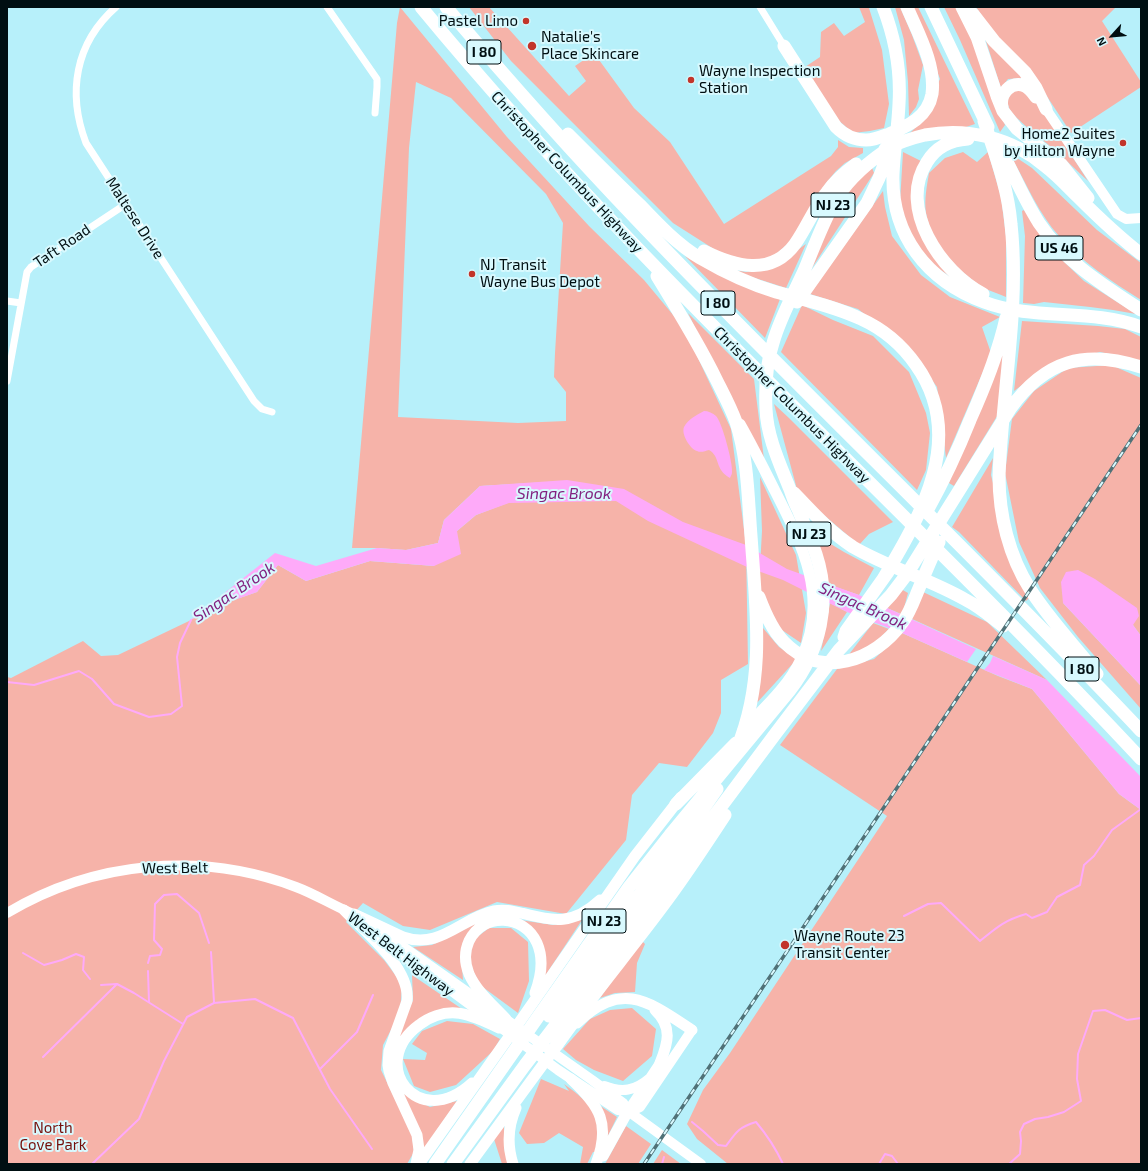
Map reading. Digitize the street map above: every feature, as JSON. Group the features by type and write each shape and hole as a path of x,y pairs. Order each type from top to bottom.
{"highway":[{"name":"Christopher Columbus Highway","path":"421,7 541,146 641,252 1044,657 1141,759"},
{"name":"Christopher Columbus Highway","path":"446,7 522,96 658,243 1141,729"},
{"path":"883,7 895,46 899,76 900,104 894,150 893,173 895,204 904,233 917,254 927,266 950,285 971,297 1029,313 1106,318 1141,327"},
{"path":"784,46 836,127 841,132 853,138 866,140 878,138 912,123 923,114 930,101 932,85 930,68 924,48 907,7"},
{"path":"931,7 1001,159 1010,217 1013,245 1013,316 999,476 1000,503 1006,531 1020,569 1037,598 1141,729"},
{"path":"962,7 977,37 1003,111 1018,129 1067,171 1091,202 1096,214"},
{"path":"968,7 994,41 1025,72 1036,88 1046,109"},
{"path":"1003,111 1002,96 1007,89 1016,85 1025,86 1046,109"},
{"path":"522,96 537,103 673,237 700,258 753,284 861,319 881,330 899,345 924,376 931,391 936,408 939,425 939,448 934,471 932,492"},
{"path":"802,285 859,215 879,178 890,150 900,104"},
{"name":"NJ 23","path":"435,1164 629,887 790,690 805,669 816,643 822,621 818,600 822,580 813,545 778,460 767,420 766,398 768,376 777,344 791,313 831,208 842,190 861,169 876,156 894,150 926,135 954,133 984,135 1017,147 1045,166 1116,233 1141,254"},
{"path":"999,305 964,281 941,258 923,226 918,209 918,190 922,173 928,160 938,149 949,143 964,139 973,139 1017,147"},
{"path":"639,204 685,239 714,256 743,265 769,264 783,256 794,245 820,201 841,176 866,158 894,150"},
{"name":"US 46","path":"1001,159 1034,215 1054,242 1086,273 1141,310"},
{"path":"440,1164 711,798 732,758 747,720 756,677 757,635 754,570 744,453 735,420 726,399 691,331 641,252"},
{"path":"858,623 872,594 913,536 932,492 958,447 1000,345 1013,288"},
{"path":"858,623 883,603 899,585 951,511 1010,409 1030,386 1056,367 1077,360 1106,359 1141,367"},
{"path":"790,489 824,525 852,546 876,560 966,600 985,612 1044,657"},
{"path":"755,586 768,619 778,635 784,642 800,654 819,661 841,662 862,657 877,648 894,634 910,610 951,511"},
{"name":"NJ 23","path":"453,1164 570,1006 840,650 846,632 858,623"},
{"path":"676,804 790,690"},
{"path":"556,1046 577,1016 666,902 690,868 776,733"},
{"path":"458,1164 483,1123"}],"main road":[{"path":"1046,109 1117,214 1126,219 1141,218"},
{"path":"418,1164 524,1017 648,838 702,772 769,703 790,678 801,660 808,640 812,618 818,600 803,549 794,528 726,399"},
{"name":"West Belt","path":"7,913 61,886 94,876 138,868 178,865 212,867 262,876 310,892 349,912"},
{"path":"349,912 410,940 424,941 437,938 493,911 512,911 557,920 570,918 584,912 596,903 608,892 622,874"},
{"path":"349,912 395,963 407,986 407,1001 389,1051 388,1065 393,1083 417,1135 419,1150 418,1164"},
{"name":"West Belt Highway","path":"349,912 372,924 503,1023 558,1070 618,1110 628,1111"},
{"path":"503,1023 473,981 469,974 466,959 467,945 473,934 486,924 499,920 511,921 523,926 534,936 539,949 542,965 539,980 531,1004 524,1017"},
{"path":"470,1164 556,1046 578,1022 598,1007 620,998 637,1000 661,1010 692,1030 640,1107 635,1110 628,1111"},
{"path":"597,1164 628,1111 660,1063 667,1041 666,1026 658,1014 653,1008 637,1000"},
{"path":"492,1062 459,1094 446,1099 433,1101 420,1098 408,1090 401,1080 397,1064 400,1048 406,1037 415,1027 434,1016 447,1013 464,1014 503,1023"},
{"name":"West Belt Highway","path":"503,1023 592,1080 622,1103 628,1111 701,1164"},
{"path":"592,1080 609,1088 622,1091 634,1089 650,1078"},
{"path":"571,1079 591,1099 601,1117 603,1134 597,1164"},
{"path":"513,1164 509,1149 509,1130 515,1112 530,1081"}],"street":[{"name":"Maltese Drive","path":"116,7 93,32 83,52 77,77 76,104 78,117 86,144 254,401 262,409 272,412"},
{"path":"327,7 377,79 378,87 375,113"},
{"path":"760,7 784,46"},
{"name":"Taft Road","path":"7,381 24,280 27,272 31,267 126,204"},
{"path":"7,301 21,304"}],"green space":[{"name":"North Cove Park","path":"400,7 507,137 589,226 644,280 684,328 731,429 746,545 748,664 721,680 721,713 713,733 687,767 659,763 632,795 626,840 566,914 497,902 430,930 403,926 363,903 346,922 384,960 402,987 400,1013 383,1045 381,1070 412,1134 414,1152 407,1164 7,1164 7,677 11,678 83,641 101,656 118,655 189,621 214,607 257,592 278,565 306,581 370,561 434,566 457,531 476,515 565,481 480,486 444,520 438,543 406,550 352,548 397,23","holes":["416,82 451,98 546,194 563,223 554,377 566,392 566,421 518,423 398,417 409,148"]},
{"path":"469,7 489,7 569,96 586,81 575,66 594,53 634,108 670,142 724,224 831,156 838,147 838,140 849,147 863,148 863,153 845,163 836,171 826,183 791,241 774,256 756,261 728,258 673,223 511,61"},
{"path":"859,7 869,8 882,50 889,104 884,128 853,133 837,119 805,67 820,57 821,32 834,23 844,36 865,22"},
{"path":"895,7 900,7 923,65 918,90 919,99 916,107 909,116 908,82 904,40"},
{"path":"913,7 918,7 975,124 966,127 910,133 917,126 940,79"},
{"path":"944,7 955,7 964,19 1005,125 1000,132 960,40"},
{"path":"976,7 1116,7 1102,21 1141,82 1141,87 1071,133 1027,66 994,34"},
{"path":"985,38 1023,78 1008,79 1001,88"},
{"path":"1018,88 1035,99 1088,181 1012,112 1008,105 1008,99"},
{"path":"903,152 921,161 913,196 952,278 935,266 917,245 906,225 900,202"},
{"path":"963,152 977,162 988,152 1001,197 1006,236 1006,297 986,289 956,266 940,247 929,225 925,203 929,173 945,158"},
{"path":"1014,156 1032,168 1097,230 1141,263 1141,300 1087,263 1059,236 1045,218 1034,199 1013,160"},
{"path":"871,165 874,173 808,274 840,201"},
{"path":"883,191 892,236 921,275 950,297 1000,317 982,327 991,353 946,458 937,387 912,352 858,309 810,294"},
{"path":"1024,210 1062,260 1084,281 1136,314 1044,302 1034,304 1023,303 1025,236 1022,211"},
{"path":"806,244 786,288 727,269 746,272 771,268"},
{"path":"685,256 741,284 780,299 765,338"},
{"path":"802,305 833,320 873,336 909,372 926,413 930,433 926,470 917,490 781,352"},
{"path":"688,313 754,379 764,459 729,398"},
{"path":"1022,321 1125,329 1141,337 1141,363 1130,358 1100,352 1049,365 1014,391"},
{"path":"1005,333 999,413 954,486 949,483"},
{"path":"1111,365 1141,378 1141,636 1133,625 1063,603 1141,686 1141,709 1078,637 1040,588 1019,542 1005,473 1012,419 1034,391 1068,368"},
{"path":"774,404 893,522 869,534 859,545 798,493"},
{"path":"993,458 991,475 1030,597 1026,601 959,532 952,527"},
{"path":"760,477 796,555 806,613 801,643 776,626 759,585 762,531"},
{"path":"816,535 874,568 859,595 827,584"},
{"path":"901,589 908,593 903,612 901,614 887,608"},
{"path":"923,592 987,622 1047,680 912,619"},
{"path":"830,603 847,612 821,651"},
{"path":"873,623 889,629 873,645 847,657"},
{"path":"763,628 779,647 797,659 754,706 761,666"},
{"path":"902,633 998,676 1032,689 1119,794 1141,810 1141,1164 728,1164 697,1139 687,1124 703,1090 730,1053 887,816 780,745 837,669 874,659"},
{"path":"520,920 553,925 582,920 543,979 543,951"},
{"path":"477,923 461,951 463,980 413,947 432,945"},
{"path":"489,928 511,928 528,942 529,981 518,1013 480,985 470,965 472,941"},
{"path":"641,940 645,944 637,963 635,992 615,993 600,998"},
{"path":"412,975 465,1011 442,1011 395,1042 413,1000"},
{"path":"632,1008 656,1029 652,1056 623,1081 594,1070 576,1060 563,1049 590,1019 610,1010"},
{"path":"447,1021 473,1024 500,1039 493,1051 456,1085 430,1092 414,1086 403,1059 425,1060 427,1053 412,1044 422,1031"},
{"path":"541,1079 569,1091 564,1084 586,1102 594,1114 597,1120 598,1130 597,1152 593,1152 587,1164 580,1164 583,1147 559,1133 544,1143 527,1144 519,1133"},
{"path":"400,1092 430,1107 457,1101 421,1153"},
{"path":"599,1105 617,1117 606,1140"},
{"path":"504,1126 504,1148 508,1164 502,1164 494,1139"},
{"path":"626,1126 651,1144 638,1164 605,1164"},
{"path":"662,1150 681,1164 653,1164"}],"water":[{"path":"704,411 715,415 721,426 731,460 732,474 730,478 719,467 713,453 709,450 700,452 694,450 685,437 683,430 686,424"},
{"path":"567,480 624,489 683,522 746,545 787,569 859,595 976,649 967,662 902,633 847,612 783,580 747,567 648,521 616,501 509,503 476,515 457,531 461,554 434,566 370,561 306,581 278,565 257,592 214,607 189,621 275,553 316,566 377,548 406,550 438,543 444,520 480,486"},
{"path":"1078,570 1095,579 1137,608 1139,616 1133,625 1141,636 1141,686 1063,603 1061,582 1066,572"},
{"path":"993,656 1047,680 1141,777 1141,810 1119,794 1032,689 984,670 990,663"}],"waterway":[{"name":"Singac Brook","path":"7,682 34,685 79,671 92,679 114,704 149,717 171,714 182,706 177,657 180,643 191,620"},
{"path":"904,916 928,904 941,903 980,941 1007,921 1026,914 1032,918 1047,912 1057,897 1080,885 1084,865 1094,856 1112,830 1141,809"},
{"path":"148,963 150,956 160,955 162,949 154,940 155,904 164,895 177,894 199,913 209,943"},
{"path":"211,952 214,1002"},
{"path":"23,953 44,965 76,954 84,957 83,970 90,979"},
{"path":"148,971 149,1002"},
{"path":"101,985 117,984 183,1024"},
{"path":"43,1057 117,984"},
{"path":"320,1069 357,1032 373,995"},
{"path":"92,1164 139,1119 164,1061 187,1017 214,1003 255,999 293,1018 330,1089 372,1149"},
{"path":"1009,1164 1020,1154 1020,1132 1024,1124 1035,1119 1064,1112 1081,1101 1077,1079 1078,1054 1093,1011 1105,1010 1127,1020 1141,1018"},
{"path":"692,1122 718,1145 726,1146 738,1131 756,1122 771,1142 783,1164"},
{"path":"879,1164 885,1154 892,1156 898,1164"},
{"path":"662,1164 664,1157"}],"railway":[{"path":"644,1164 1141,425"}],"place":[{"name":"Pastel Limo","path":"526,21"},
{"name":"Natalie's Place Skincare","path":"532,46"},
{"name":"Wayne Inspection Station","path":"691,80"},
{"name":"Home2 Suites by Hilton Wayne","path":"1123,143"},
{"name":"NJ Transit Wayne Bus Depot","path":"472,274"},
{"name":"Wayne Route 23 Transit Center","path":"785,945"}]}
